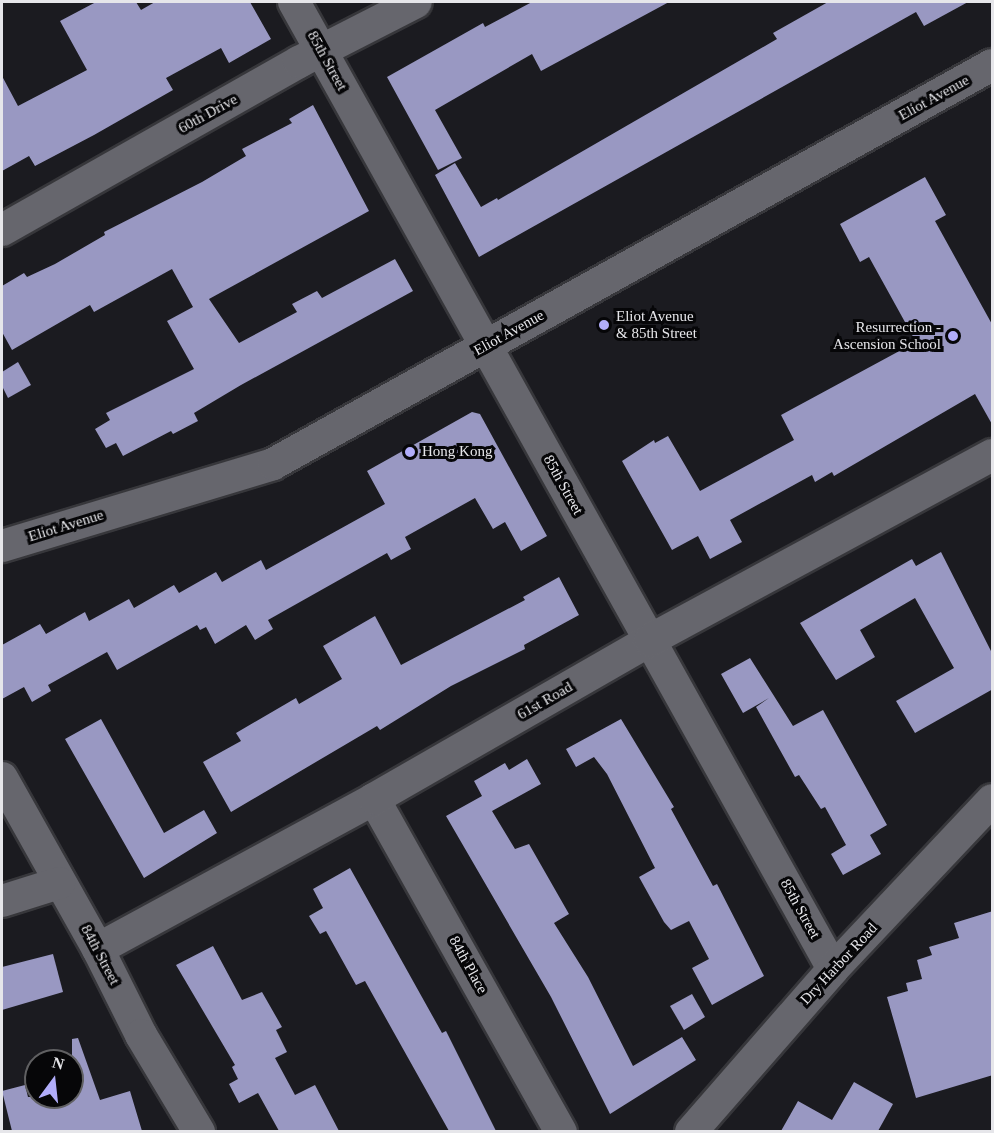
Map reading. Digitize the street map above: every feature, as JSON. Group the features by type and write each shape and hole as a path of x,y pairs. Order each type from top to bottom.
{"street":[{"name":"85th Street","path":"294,2 833,969"},
{"name":"60th Drive","path":"2,230 321,50 416,2"},
{"name":"Eliot Avenue","path":"2,546 273,464 993,65"},
{"name":"61st Road","path":"99,949 374,799 650,640 993,455"},
{"name":"84th Street","path":"2,778 59,883 99,949 141,1035 199,1131"},
{"name":"84th Place","path":"374,799 561,1131"},
{"name":"Dry Harbor Road","path":"691,1131 833,969 993,801"},
{"path":"2,901 59,883"}],"building":[{"path":"96,2 136,2 141,10 155,2 250,2 271,39 229,63 221,48 166,78 173,90 94,135 35,166 29,156 2,171 2,76 18,106 87,70 60,21"},
{"path":"532,2 669,2 541,71 532,54 435,110 462,158 438,170 387,77 483,23 485,27"},
{"path":"828,2 968,2 924,26 916,12 479,257 435,175 455,163 481,207 497,198 498,200 777,39 773,33"},
{"path":"313,105 369,211 209,299 239,343 297,312 292,304 317,291 322,298 395,259 413,291 194,413 198,421 173,434 171,431 123,456 116,443 106,448 95,429 110,420 106,413 194,369 167,321 193,307 172,269 94,312 90,305 12,350 2,332 2,286 24,273 27,277 55,264 105,235 104,232 202,182 246,156 242,149 292,123 289,119"},
{"name":"Resurrection - Ascension School","path":"925,177 946,215 935,221 993,326 993,426 975,394 834,476 832,472 815,482 812,475 730,520 742,542 710,559 698,536 672,550 622,461 654,440 655,443 668,436 700,491 794,440 781,415 916,342 869,257 860,262 840,224"},
{"path":"18,362 31,385 8,398 2,386 2,372"},
{"path":"472,412 480,414 547,536 521,551 505,522 493,529 475,498 405,537 411,549 391,560 387,553 268,620 273,629 255,640 246,625 215,644 206,627 200,630 197,625 117,670 107,652 48,685 51,691 32,702 24,687 2,699 2,645 40,624 46,634 85,612 89,621 129,599 134,608 174,585 179,593 216,572 222,582 261,560 266,570 385,504 367,471"},
{"path":"941,552 993,655 993,689 915,733 896,701 954,668 915,598 860,630 875,657 836,680 800,623 912,559 916,566"},
{"path":"559,577 579,615 524,645 525,649 451,686 380,730 377,726 231,812 203,762 241,741 236,733 296,698 299,704 342,679 323,646 375,616 401,665 525,600 523,597"},
{"path":"750,658 793,726 823,710 887,825 870,835 881,854 843,875 831,854 846,845 825,807 821,809 799,775 795,777 756,707 769,698 743,713 721,674"},
{"path":"101,719 164,833 204,810 217,833 144,878 65,739"},
{"path":"621,719 674,807 671,809 713,886 717,884 764,976 712,1005 692,968 709,959 689,921 671,930 664,922 639,877 655,868 607,774 594,757 576,767 566,749"},
{"path":"527,759 541,784 492,811 515,849 529,844 569,914 554,923 588,977 633,1066 682,1037 696,1060 610,1114 551,997 446,816 482,796 474,781 505,763 509,770"},
{"path":"350,868 442,1033 446,1031 496,1131 449,1131 365,981 356,985 326,931 320,934 309,916 323,908 313,889"},
{"path":"993,911 993,1075 916,1098 887,997 908,991 906,983 922,979 917,960 932,955 929,947 959,938 954,923"},
{"path":"213,946 242,1000 262,992 282,1027 276,1030 287,1052 275,1058 295,1095 315,1085 339,1131 279,1131 258,1093 239,1103 229,1084 238,1079 232,1067 235,1065 176,965"},
{"path":"53,954 63,992 2,1010 2,967"},
{"path":"692,994 705,1017 684,1030 670,1006"},
{"path":"78,1038 82,1049 72,1049 72,1039"},
{"path":"84,1055 100,1100 130,1091 142,1131 12,1131 2,1091 24,1085 24,1109 84,1109"},
{"path":"854,1082 893,1104 878,1131 781,1131 798,1101 832,1120"}],"place":[{"name":"Eliot Avenue & 85th Street","path":"604,325"},
{"name":"Resurrection - Ascension School","path":"953,336"},
{"name":"Hong Kong","path":"410,452"}]}
